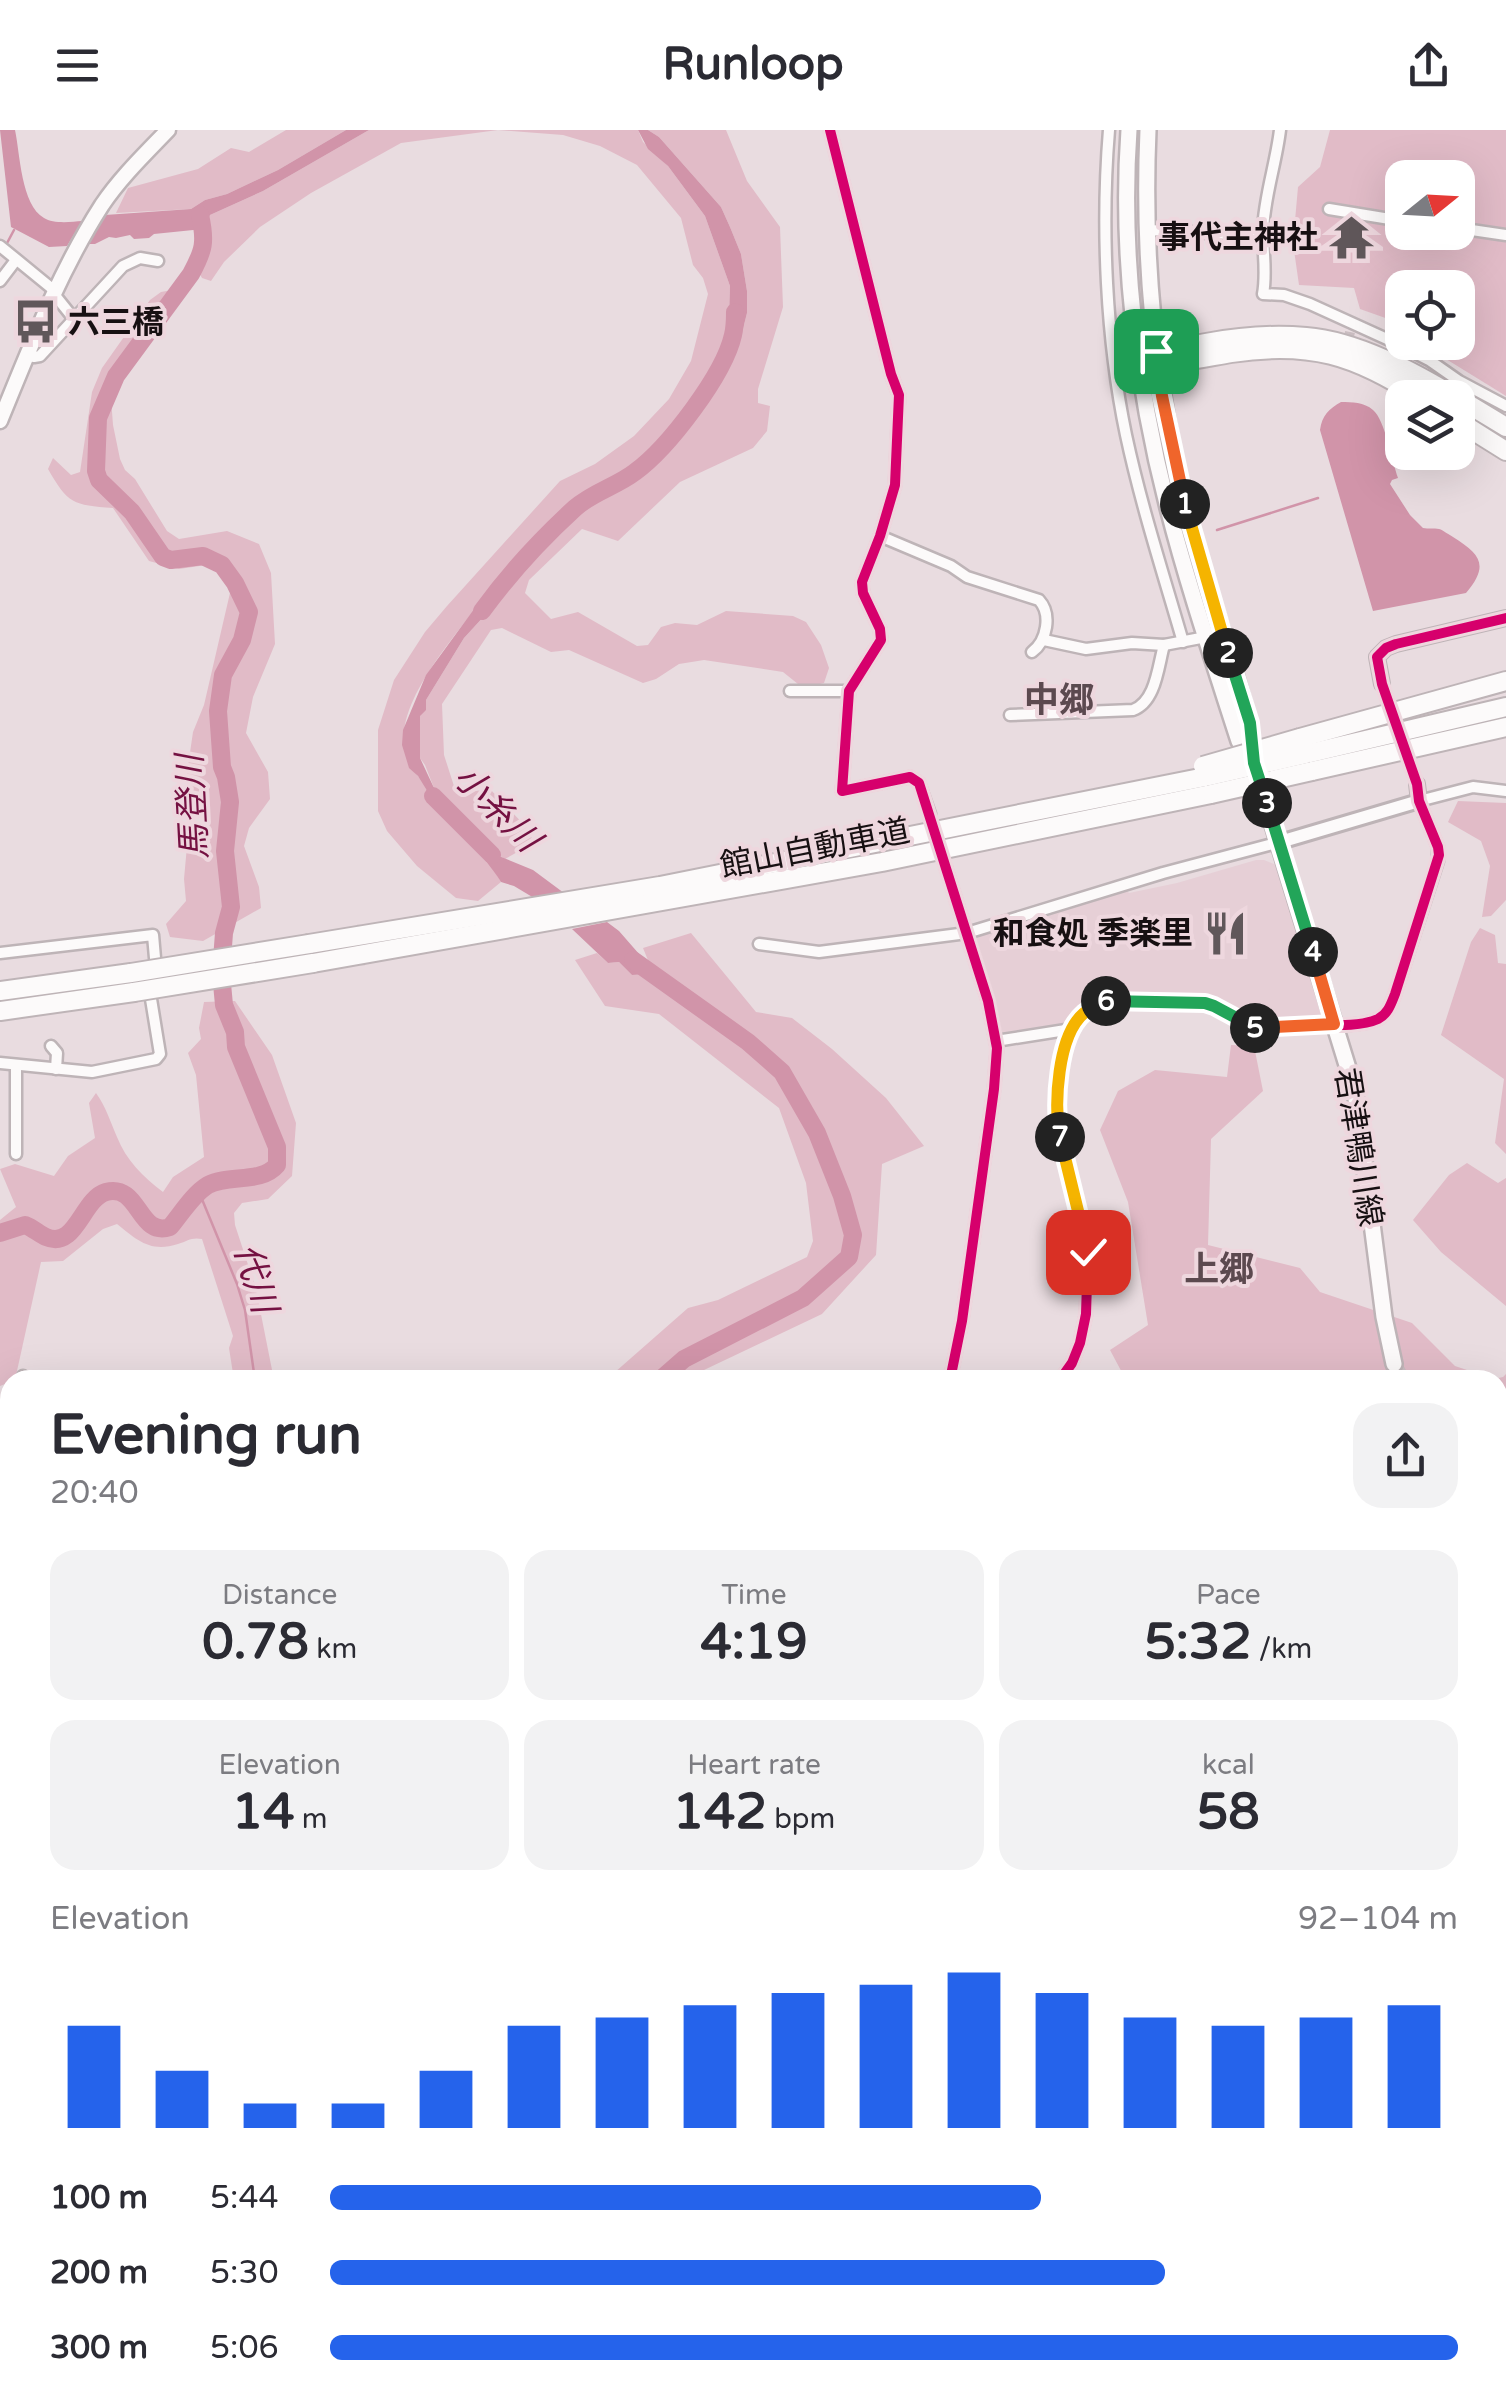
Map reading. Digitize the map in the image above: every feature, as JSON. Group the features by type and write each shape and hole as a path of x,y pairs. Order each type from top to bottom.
{"highway":[{"path":"1151,359 1222,340 1309,337 1349,346 1428,380"},
{"path":"1151,359 1263,348 1315,350 1362,364 1390,380"},
{"path":"1475,409 1506,427"},
{"path":"1475,432 1506,451"},
{"path":"1206,779 1306,754 1506,681"},
{"name":"館山自動車道","path":"0,1011 312,954 444,921 882,862 1506,706"},
{"name":"館山自動車道","path":"1306,754 1506,728"},
{"name":"館山自動車道","path":"312,954 450,940 1062,806 1206,779"},
{"name":"館山自動車道","path":"0,990 139,988"}],"main road":[{"path":"0,421 72,256 103,204 168,130"},
{"name":"君津鴨川線","path":"1129,130 1126,226 1151,359 1167,506 1239,740 1254,763"},
{"name":"君津鴨川線","path":"1148,130 1151,359 1194,538 1250,723 1254,763 1355,1091 1384,1317 1394,1364"}],"street":[{"path":"830,130 899,395 895,485 862,582 881,640 849,692 842,791 910,778 919,783 930,814"},
{"path":"1109,130 1107,281 1116,364 1142,505 1183,642"},
{"path":"1280,130 1263,232 1263,294 1284,295 1310,304 1352,328 1429,360 1506,406"},
{"path":"1329,209 1385,218"},
{"path":"1148,230 1263,232"},
{"path":"1475,231 1506,236"},
{"path":"0,246 54,293 74,319"},
{"path":"28,354 40,356 123,266 140,258 158,261"},
{"path":"0,281 15,259"},
{"path":"880,536 951,566 967,577 1039,600 1046,615 1044,640 1032,652"},
{"path":"1382,684 1377,657 1386,648 1506,618"},
{"path":"1044,640 1086,649 1132,642 1183,642 1206,636"},
{"path":"1010,715 1133,710 1142,706 1149,698 1164,644"},
{"path":"790,691 849,692"},
{"path":"1067,1370 1080,1343 1086,1314 1088,1252 1058,1132 1060,1078 1072,1028 1084,1013 1106,1000 1205,1003 1263,1029 1382,1018 1389,1010 1438,862 1438,846 1419,800 1417,784"},
{"path":"759,944 819,952 967,933 1419,800 1473,788 1506,791"},
{"path":"946,868 988,1001 996,1041 994,1088 952,1370"},
{"path":"0,954 152,935 155,958"},
{"path":"0,1063 92,1072 156,1060 160,1054 139,988"},
{"path":"996,1041 1072,1028"},
{"path":"51,1046 57,1053 56,1069"},
{"path":"16,1066 16,1154"}],"shaded area":[{"path":"0,130 15,130 26,191 36,211 52,221 82,221 67,246 49,247 11,227"},
{"path":"286,130 346,130 278,170 191,209 116,213 128,188 198,169 231,148 249,152"},
{"path":"346,130 369,130 263,191 210,215 203,229 154,234 149,238 109,237 87,244 105,215 191,209 278,170"},
{"path":"369,130 498,130 401,143 311,193 260,227 224,262 211,281 202,278 198,271 209,255 205,221 210,215 263,191"},
{"path":"498,130 638,130 643,142 668,166 705,216 730,286 729,316 734,333 743,329 747,291 741,254 730,227 721,207 659,137 648,130 726,130 747,181 780,227 783,307 758,389 758,403 770,406 767,431 753,448 680,482 618,541 582,529 529,580 525,593 551,619 578,612 637,646 648,645 661,627 675,623 697,625 726,611 793,616 806,622 821,645 829,668 824,683 803,688 783,672 704,660 679,664 643,683 569,650 551,652 502,628 491,630 442,704 444,755 454,786 468,792 490,789 531,832 532,844 505,859 490,850 482,857 501,882 478,901 456,898 417,866 387,831 378,811 378,730 394,680 425,632 560,481 595,464 634,436 669,399 691,361 708,294 693,265 681,218 637,165 600,146 563,135","holes":["488,591 495,593 486,614 464,638 420,716 420,758 440,794 417,775 405,754 404,730 411,705 440,655"]},
{"path":"638,130 648,130 659,137 721,207 741,254 747,291 743,329 734,334 729,316 730,286 705,216 668,166 648,149"},
{"path":"1330,130 1506,130 1506,396 1448,360 1475,360 1475,270 1385,270 1385,318 1360,309 1354,288 1299,285 1293,243 1298,187 1320,167"},
{"path":"172,290 132,341 110,385 120,459 167,531 179,539 227,531 259,544 271,573 275,644 253,697 246,733 268,772 270,799 249,828 244,846 259,887 261,908 203,941 170,937 166,924 186,901 188,835 205,824 186,780 193,732 204,705 233,580 213,564 179,569 149,561 113,508 73,500 48,469 53,458 71,475 80,472 92,392 102,368 150,300"},
{"path":"1341,402 1354,402 1369,407 1377,415 1385,431 1385,470 1396,470 1398,478 1390,484 1410,515 1423,528 1442,530 1462,543 1479,561 1478,575 1466,593 1373,611 1320,430 1322,420"},
{"path":"488,590 496,592 486,614 464,638 420,716 420,758 446,811 436,805 409,768 402,745 403,730 426,675"},
{"path":"1458,801 1506,803 1506,900 1491,916 1482,917 1490,866 1481,841 1448,822"},
{"path":"475,839 494,854 533,870 564,893 534,898 501,882"},
{"path":"1256,860 1279,866 1328,1018 1264,1025 1246,1020 1199,993 1111,992 1090,1001 1071,1022 1002,1036 974,939 1127,891 1177,883"},
{"path":"607,922 653,970 652,974 632,975 619,962 608,963 572,929"},
{"path":"1480,928 1495,935 1498,963 1506,964 1506,1154 1495,1143 1504,1079 1441,1035 1471,942"},
{"path":"691,933 756,1012 792,1018 832,1049 886,1098 924,1146 882,1164 876,1255 822,1314 704,1370 677,1370 681,1361 665,1370 617,1370 688,1308 718,1300 807,1257 813,1241 806,1183 779,1108 659,1014 605,1006 575,960 597,953 608,963 619,962 632,975 643,975 652,970 643,948"},
{"path":"235,1001 272,1055 296,1123 292,1176 268,1199 242,1203 234,1213 256,1289 272,1370 232,1370 229,1348 233,1336 202,1239 152,1246 117,1224 103,1229 63,1261 41,1262 17,1370 0,1370 0,1220 16,1207 0,1169 15,1164 54,1176 68,1156 95,1138 89,1103 96,1093 125,1153 163,1192 173,1177 204,1157 196,1075 188,1053 201,1039 204,1002"},
{"path":"1231,1045 1254,1046 1263,1091 1211,1139 1208,1245 1300,1268 1320,1292 1412,1323 1455,1366 1467,1370 1121,1370 1110,1350 1148,1325 1128,1202 1100,1130 1118,1091 1155,1070 1227,1077"},
{"path":"1467,1163 1498,1183 1506,1178 1506,1306 1441,1252 1413,1220 1449,1175"}],"waterway":[{"name":"馬登川","path":"0,1233 25,1225 46,1237 65,1236 98,1196 117,1191 126,1195 151,1225 170,1227 208,1185 262,1175 277,1165 277,1147 236,1047 235,1032 224,1005 221,973 224,933 231,907 225,851 230,802 222,767 218,711 223,675 242,640 249,612 222,565 203,556 171,560 163,557 132,512 99,480 96,471 98,418 116,376 191,274 203,239 200,215"},
{"path":"6,245 14,230"},
{"name":"小糸川","path":"482,611 526,557 575,508 635,472 678,429 719,370 733,335 735,312"},
{"path":"1217,530 1318,498"},
{"name":"小糸川","path":"433,796 492,855"},
{"name":"小糸川","path":"633,960 748,1042 782,1072 817,1133 853,1235 849,1257 803,1298 684,1359 671,1370"},
{"name":"代川","path":"199,1192 245,1310 254,1370"}],"tunnel":[{"path":"1342,368 1350,332"},
{"path":"1382,684 1417,784"},
{"path":"360,965 362,925"},
{"path":"1394,1364 1397,1370"}],"cycle path":[{"path":"830,130 899,395 895,485 862,582 881,640 849,691 842,791 910,777 919,783 988,1001 997,1048 962,1321 952,1370"},
{"path":"1067,1370 1080,1343 1086,1314 1088,1252 1059,1132 1059,1078 1072,1029 1084,1013 1106,1000 1205,1003 1262,1029 1296,1024 1357,1024 1384,1014 1395,994 1439,855 1382,684 1377,657 1396,644 1506,618"}],"place":[{"name":"事代主神社","path":"1351,237"},
{"name":"六三橋","path":"35,322"},
{"name":"和食処 季楽里","path":"1226,933"}],"district":[{"name":"中郷","path":"1059,700"},
{"name":"上郷","path":"1219,1269"}],"route":[{"path":"1088,1252 1058,1132 1064,1050 1072,1028 1084,1013 1106,1000 1205,1003 1255,1028 1334,1024 1254,763 1250,723 1194,538 1178,476 1156,351"}]}
